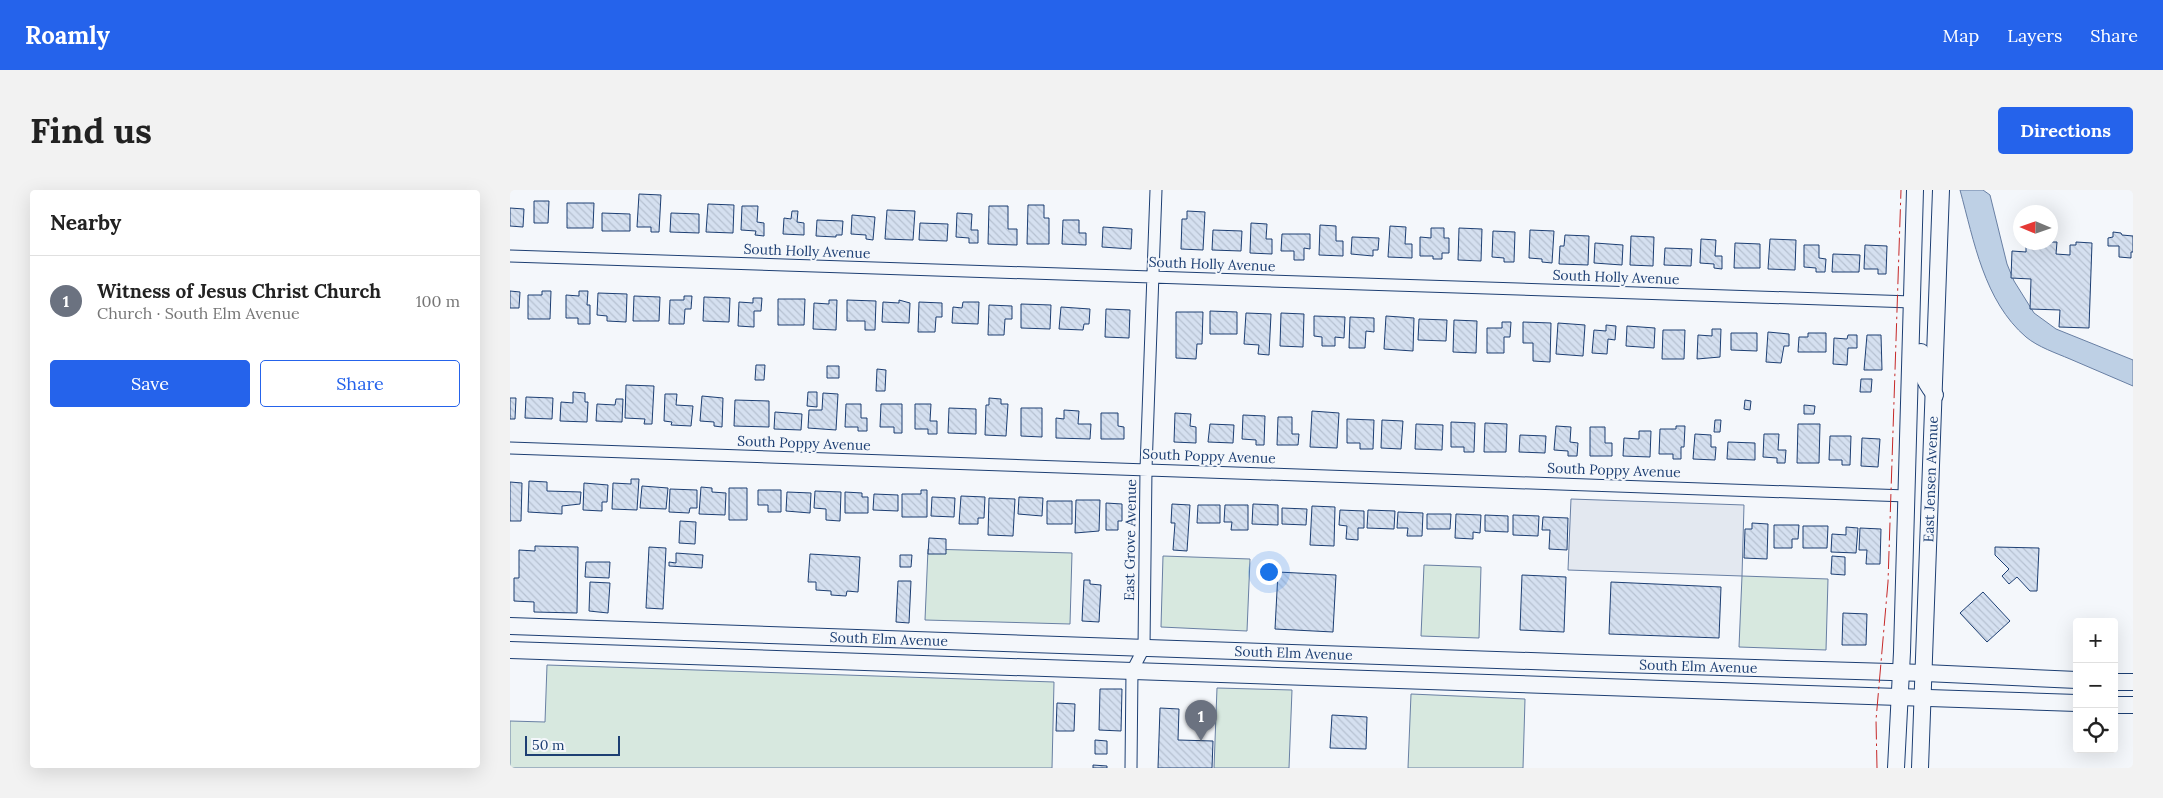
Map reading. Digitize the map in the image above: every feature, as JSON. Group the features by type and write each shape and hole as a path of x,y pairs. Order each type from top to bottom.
{"main road":[{"name":"East Jensen Avenue","path":"1896,768 1907,496 1915,190"},
{"path":"1932,190 1940,207"},
{"name":"East Jensen Avenue","path":"1920,768 1941,190"},
{"path":"1912,302 1922,321 1921,371 1924,381 1935,395"},
{"name":"South Elm Avenue","path":"510,626 1924,673 2073,680"},
{"name":"South Elm Avenue","path":"510,650 2073,703"},
{"path":"2118,682 2133,682"},
{"path":"2118,705 2133,705"}],"street":[{"name":"East Grove Avenue","path":"1131,768 1132,671 1144,648 1146,469 1156,190"},
{"name":"South Holly Avenue","path":"510,256 1912,302"},
{"name":"South Poppy Avenue","path":"510,448 1907,496"}],"shaded area":[{"path":"1571,499 1744,505 1742,576 1568,570"},
{"path":"928,549 1072,553 1070,624 925,620"},
{"path":"1163,556 1250,559 1247,631 1161,627"},
{"path":"1424,565 1481,567 1479,638 1421,636"},
{"path":"1742,576 1828,579 1826,650 1739,647"},
{"path":"547,665 1054,682 1052,768 510,768 510,721 545,722"},
{"path":"1217,688 1292,690 1289,768 1214,768"},
{"path":"1411,694 1525,699 1523,768 1408,768"}],"water":[{"path":"1960,190 1983,190 1990,195 2007,264 2014,281 2034,313 2056,329 2133,360 2133,386 2042,347 2026,337 2012,322 2000,306 1982,269"}],"building":[{"path":"639,194 661,195 659,232 651,232 651,227 637,227"},
{"path":"534,201 549,201 548,223 534,223"},
{"path":"567,203 594,203 593,228 567,228"},
{"path":"708,204 734,205 733,233 706,232"},
{"path":"1028,205 1044,205 1044,218 1049,218 1049,244 1027,244"},
{"path":"742,206 758,206 757,222 764,223 764,236 755,235 756,231 741,230"},
{"path":"989,206 1008,206 1008,229 1017,229 1017,245 988,244"},
{"path":"510,208 524,209 523,227 510,226"},
{"path":"887,210 915,211 913,240 885,239"},
{"path":"792,211 798,211 797,222 804,223 804,235 783,234 784,218 791,219"},
{"path":"1187,211 1205,212 1203,250 1181,249 1182,219 1187,219"},
{"path":"602,213 630,214 630,231 602,231"},
{"path":"671,213 699,214 699,233 670,232"},
{"path":"957,213 972,214 971,230 978,230 978,243 969,243 969,238 956,237"},
{"path":"852,215 875,217 873,240 866,239 866,235 851,234"},
{"path":"817,220 843,221 842,235 836,235 836,237 816,236"},
{"path":"1063,220 1079,220 1079,233 1086,233 1086,245 1062,244"},
{"path":"920,223 948,224 947,241 919,240"},
{"path":"1251,223 1267,224 1266,239 1272,239 1272,254 1250,253"},
{"path":"1320,225 1336,226 1336,241 1343,241 1343,256 1319,255"},
{"path":"1390,226 1406,227 1405,244 1412,244 1412,258 1388,257"},
{"path":"1103,227 1132,229 1131,249 1102,247"},
{"path":"1431,228 1444,228 1444,238 1449,238 1449,253 1442,253 1442,259 1433,259 1433,256 1420,256 1420,237 1431,238"},
{"path":"1459,228 1482,229 1481,261 1458,260"},
{"path":"1213,230 1242,231 1241,251 1212,250"},
{"path":"1530,230 1554,231 1552,263 1542,262 1542,259 1529,258"},
{"path":"1493,231 1515,232 1514,262 1504,262 1504,258 1492,257"},
{"path":"2113,232 2133,236 2131,258 2119,257 2119,246 2108,246 2108,238 2113,237"},
{"path":"1282,234 1310,234 1310,249 1304,248 1304,260 1294,260 1294,251 1281,251"},
{"path":"1565,235 1589,236 1588,265 1559,264 1560,246 1564,246"},
{"path":"1631,236 1654,237 1653,266 1630,265"},
{"path":"1352,237 1379,238 1378,250 1373,250 1373,256 1351,254"},
{"path":"1701,239 1716,240 1715,256 1722,256 1722,269 1714,268 1714,264 1700,263"},
{"path":"1770,239 1796,240 1795,270 1768,269"},
{"path":"2076,242 2092,243 2089,328 2059,327 2060,310 2030,309 2031,279 2011,278 2012,251 2026,252 2026,250 2056,250 2056,254 2070,255 2070,245 2076,245"},
{"path":"1595,243 1623,245 1622,265 1594,263"},
{"path":"1735,243 1760,244 1760,268 1734,268"},
{"path":"1804,245 1819,245 1819,258 1826,259 1825,272 1816,272 1816,268 1804,267"},
{"path":"1865,245 1887,246 1886,274 1878,274 1878,269 1864,269"},
{"path":"1665,248 1692,249 1691,266 1664,265"},
{"path":"1833,254 1860,255 1859,272 1832,272"},
{"path":"510,291 520,292 519,308 510,308"},
{"path":"542,291 551,291 550,319 528,319 528,295 542,295"},
{"path":"579,291 588,291 587,305 590,305 590,324 578,324 578,318 566,318 566,295 579,296"},
{"path":"598,293 627,294 626,322 607,321 607,316 597,315"},
{"path":"634,296 660,297 659,321 633,321"},
{"path":"684,296 692,296 691,309 685,309 684,324 669,324 670,300 684,300"},
{"path":"704,297 730,298 729,322 703,321"},
{"path":"753,298 762,298 761,311 754,311 754,327 738,326 739,302 753,303"},
{"path":"778,299 805,299 804,325 778,325"},
{"path":"829,300 837,300 836,330 813,329 814,303 829,304"},
{"path":"847,300 876,301 875,330 865,330 865,321 847,321"},
{"path":"899,300 910,303 909,323 882,322 883,302 899,303"},
{"path":"919,302 942,303 942,317 936,317 935,332 918,332"},
{"path":"963,302 979,302 978,324 952,323 953,307 962,308"},
{"path":"1021,304 1051,305 1050,329 1021,328"},
{"path":"989,305 1012,306 1012,319 1005,319 1004,335 988,335"},
{"path":"1061,307 1090,309 1089,324 1084,324 1083,330 1059,329"},
{"path":"1106,309 1130,310 1129,338 1105,337"},
{"path":"1210,311 1237,312 1237,334 1210,334"},
{"path":"1176,312 1203,312 1202,344 1197,344 1196,359 1176,358"},
{"path":"1246,313 1271,314 1269,355 1258,354 1259,345 1244,344"},
{"path":"1281,313 1304,314 1303,347 1280,346"},
{"path":"1314,316 1345,317 1344,338 1335,337 1335,346 1322,346 1322,337 1314,336"},
{"path":"1386,316 1414,318 1413,351 1384,349"},
{"path":"1350,317 1374,318 1374,332 1366,331 1365,348 1349,348"},
{"path":"1419,319 1447,320 1446,341 1418,340"},
{"path":"1454,320 1477,321 1476,353 1453,352"},
{"path":"1502,322 1511,322 1510,337 1504,337 1504,353 1487,353 1487,328 1502,328"},
{"path":"1523,322 1551,323 1550,362 1533,361 1533,343 1523,343"},
{"path":"1558,323 1585,325 1583,356 1556,354"},
{"path":"1606,325 1616,326 1615,340 1608,339 1607,354 1592,353 1594,330 1606,331"},
{"path":"1627,326 1655,328 1654,348 1626,346"},
{"path":"1712,329 1721,329 1720,357 1697,359 1698,335 1712,336"},
{"path":"1663,330 1685,330 1684,359 1662,359"},
{"path":"1768,332 1789,334 1789,346 1784,346 1781,363 1766,362"},
{"path":"1731,333 1757,333 1757,351 1731,350"},
{"path":"1808,333 1826,333 1826,352 1798,352 1799,337 1808,337"},
{"path":"1848,335 1857,335 1857,348 1848,348 1847,365 1833,364 1834,338 1847,339"},
{"path":"1867,335 1881,335 1882,370 1864,370"},
{"path":"756,365 765,365 764,380 755,380"},
{"path":"827,366 839,366 839,378 827,378"},
{"path":"877,369 886,370 885,391 876,391"},
{"path":"1861,379 1872,379 1871,392 1860,392"},
{"path":"626,385 654,386 652,424 644,424 645,419 625,418"},
{"path":"573,392 585,393 585,402 588,402 587,422 560,421 561,402 573,403"},
{"path":"808,392 817,392 817,407 807,406"},
{"path":"823,393 838,394 836,430 808,428 809,410 822,410"},
{"path":"665,394 677,394 676,405 693,406 691,426 671,425 672,422 664,421"},
{"path":"702,396 723,398 722,427 714,426 714,422 700,421"},
{"path":"526,397 553,398 552,419 525,418"},
{"path":"510,398 516,398 515,419 510,419"},
{"path":"989,398 1001,399 1001,404 1008,404 1006,436 985,435 986,405 989,405"},
{"path":"616,399 623,399 622,422 596,421 597,404 615,405"},
{"path":"735,400 769,401 769,427 734,426"},
{"path":"1745,400 1751,401 1750,410 1744,409"},
{"path":"846,404 861,404 861,418 867,418 867,431 858,431 858,427 845,427"},
{"path":"881,404 902,404 902,433 894,433 894,427 880,427"},
{"path":"915,404 931,404 930,421 937,421 937,434 928,434 928,429 915,429"},
{"path":"1804,405 1815,406 1814,414 1804,414"},
{"path":"949,408 976,409 976,434 948,433"},
{"path":"1021,408 1042,408 1042,437 1021,436"},
{"path":"1064,410 1079,411 1078,424 1091,424 1090,439 1056,438 1056,418 1064,419"},
{"path":"1312,411 1339,413 1337,448 1310,447"},
{"path":"775,412 802,414 801,430 774,429"},
{"path":"1101,413 1118,413 1118,426 1124,427 1124,439 1101,439"},
{"path":"1175,413 1191,414 1190,426 1196,427 1196,443 1174,442"},
{"path":"1243,415 1265,416 1264,445 1256,445 1256,440 1242,439"},
{"path":"1278,417 1292,417 1292,434 1299,434 1298,445 1277,445"},
{"path":"1347,419 1374,420 1373,449 1360,449 1360,443 1347,443"},
{"path":"1382,420 1403,421 1401,449 1381,448"},
{"path":"1715,420 1721,420 1720,432 1714,432"},
{"path":"1451,422 1475,423 1474,452 1464,452 1464,447 1451,447"},
{"path":"1485,423 1507,424 1506,452 1484,452"},
{"path":"1210,424 1234,425 1233,443 1208,442"},
{"path":"1416,424 1443,425 1442,450 1415,449"},
{"path":"1798,424 1820,424 1819,463 1797,463"},
{"path":"1556,426 1571,427 1570,442 1578,443 1577,456 1568,456 1568,451 1554,450"},
{"path":"1676,426 1685,426 1684,447 1681,447 1681,459 1673,459 1673,454 1659,454 1660,429 1676,429"},
{"path":"1590,427 1605,427 1605,443 1612,443 1612,456 1590,456"},
{"path":"1639,431 1651,431 1650,457 1623,456 1624,438 1639,439"},
{"path":"1695,434 1711,435 1711,447 1716,447 1715,460 1693,459"},
{"path":"1764,434 1779,434 1778,450 1786,450 1785,463 1777,463 1777,458 1763,457"},
{"path":"1520,435 1546,436 1545,453 1519,452"},
{"path":"1830,436 1851,436 1850,465 1842,465 1842,460 1829,460"},
{"path":"1862,438 1880,439 1878,467 1861,466"},
{"path":"1728,442 1755,443 1755,460 1727,459"},
{"path":"631,479 639,479 637,510 612,509 613,483 631,484"},
{"path":"529,481 547,482 547,491 581,492 580,504 562,506 562,514 528,512"},
{"path":"510,482 522,483 521,521 510,521"},
{"path":"584,483 608,485 607,502 602,502 602,511 583,510"},
{"path":"642,486 668,488 666,509 640,508"},
{"path":"701,487 712,488 712,492 726,493 725,515 699,514"},
{"path":"729,488 747,488 747,520 729,520"},
{"path":"670,489 697,490 697,508 690,508 689,513 669,512"},
{"path":"758,490 781,490 781,512 768,512 768,505 758,505"},
{"path":"921,490 927,490 927,517 902,517 902,494 921,494"},
{"path":"815,491 841,492 840,521 826,520 826,509 814,508"},
{"path":"787,492 811,493 810,513 786,511"},
{"path":"845,492 862,493 862,497 868,497 868,513 845,513"},
{"path":"874,494 898,495 898,511 873,510"},
{"path":"961,496 985,497 984,518 978,518 978,524 959,524"},
{"path":"932,497 955,498 954,517 931,516"},
{"path":"1019,497 1043,498 1042,516 1018,514"},
{"path":"989,498 1015,499 1013,536 988,535"},
{"path":"1076,500 1100,500 1099,531 1075,533"},
{"path":"1047,501 1072,501 1072,524 1047,524"},
{"path":"1106,503 1122,504 1122,521 1118,521 1118,530 1106,530"},
{"path":"1172,504 1190,505 1187,551 1173,550 1175,523 1171,523"},
{"path":"1253,504 1278,505 1278,525 1252,524"},
{"path":"1198,505 1220,505 1220,523 1197,523"},
{"path":"1225,505 1248,505 1248,530 1231,530 1232,522 1224,522"},
{"path":"1312,506 1335,507 1334,546 1310,545"},
{"path":"1282,508 1307,509 1306,525 1282,524"},
{"path":"1340,510 1364,511 1364,528 1358,528 1358,540 1346,539 1347,526 1339,525"},
{"path":"1368,510 1395,511 1394,529 1367,528"},
{"path":"1398,512 1423,513 1422,536 1407,536 1408,528 1397,528"},
{"path":"1427,514 1451,514 1450,529 1427,529"},
{"path":"1456,514 1481,515 1480,533 1473,532 1473,539 1455,538"},
{"path":"1485,515 1508,516 1508,532 1485,531"},
{"path":"1513,515 1539,516 1538,536 1513,535"},
{"path":"1543,517 1568,518 1567,550 1549,549 1550,530 1542,530"},
{"path":"680,521 696,522 695,544 679,543"},
{"path":"1752,523 1768,524 1767,559 1744,558 1745,529 1752,529"},
{"path":"1774,525 1799,525 1798,539 1792,539 1792,548 1774,548"},
{"path":"1803,526 1828,526 1827,548 1803,548"},
{"path":"1846,527 1858,528 1856,553 1831,552 1832,534 1846,535"},
{"path":"1860,528 1881,529 1880,564 1866,564 1867,550 1859,550"},
{"path":"929,538 946,539 946,554 928,554"},
{"path":"535,546 578,547 577,613 534,612 534,602 514,601 514,578 519,578 519,550 535,551"},
{"path":"649,547 666,548 663,609 646,608"},
{"path":"1995,547 2039,548 2037,591 2030,591 2017,577 2009,584 2002,576 2009,569 1995,555"},
{"path":"676,553 703,555 702,568 669,566 669,562 676,563"},
{"path":"810,554 860,557 858,592 847,591 846,596 831,595 831,591 816,590 816,582 808,582"},
{"path":"900,555 912,555 911,567 900,567"},
{"path":"1832,556 1845,557 1845,575 1831,574"},
{"path":"586,562 610,562 609,578 585,577"},
{"path":"1278,572 1336,575 1333,632 1275,629"},
{"path":"1522,575 1566,577 1564,632 1520,630"},
{"path":"1084,580 1090,580 1090,584 1101,585 1099,622 1082,621"},
{"path":"898,581 911,581 909,623 896,622"},
{"path":"590,582 610,583 608,613 589,611"},
{"path":"1611,582 1721,587 1719,638 1609,634"},
{"path":"1983,592 2010,621 1987,642 1960,613"},
{"path":"1843,613 1867,614 1866,645 1842,645"},
{"path":"1100,689 1122,689 1121,731 1099,730"},
{"path":"1057,703 1075,704 1074,731 1056,731"},
{"path":"1160,708 1179,709 1178,740 1213,741 1212,768 1158,768"},
{"path":"1332,715 1367,717 1366,749 1330,748"},
{"path":"1095,740 1107,741 1107,754 1095,754"},
{"path":"1093,765 1107,766 1107,768 1093,768"}],"power":[{"path":"1877,768 1876,720 1888,582 1901,190"}],"place":[{"name":"Witness of Jesus Christ Church","path":"1201,741"}]}
